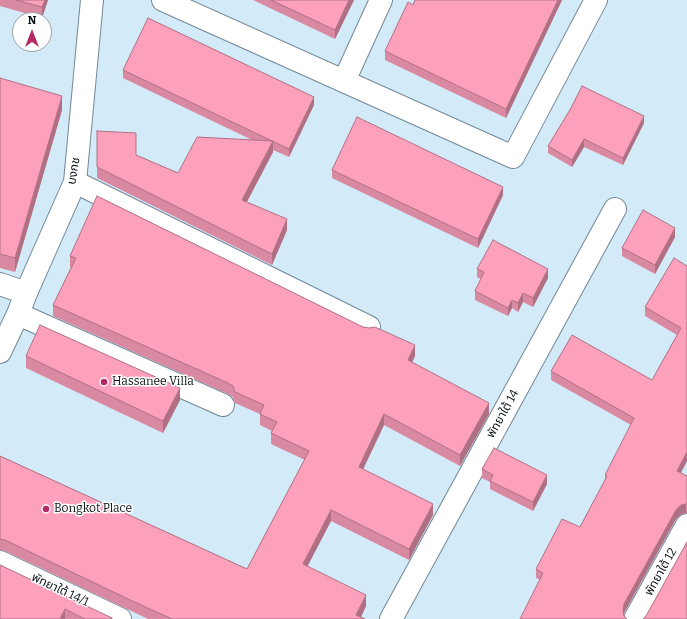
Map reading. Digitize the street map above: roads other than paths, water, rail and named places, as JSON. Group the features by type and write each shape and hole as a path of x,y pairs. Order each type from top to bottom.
{"street":[{"name":"บงกช","path":"0,352 75,182 92,0"},
{"path":"163,0 513,157 596,0"},
{"path":"344,81 381,0"},
{"path":"75,182 369,327"},
{"name":"พัทยาใต้ 14","path":"390,619 615,209"},
{"path":"0,284 26,293"},
{"path":"18,314 222,405"},
{"name":"พัทยาใต้ 12","path":"635,619 687,526"},
{"name":"พัทยาใต้ 14/1","path":"0,562 120,619"}],"place":[{"name":"Hassanee Villa","path":"104,382"},
{"name":"Bongkot Place","path":"46,509"}]}
